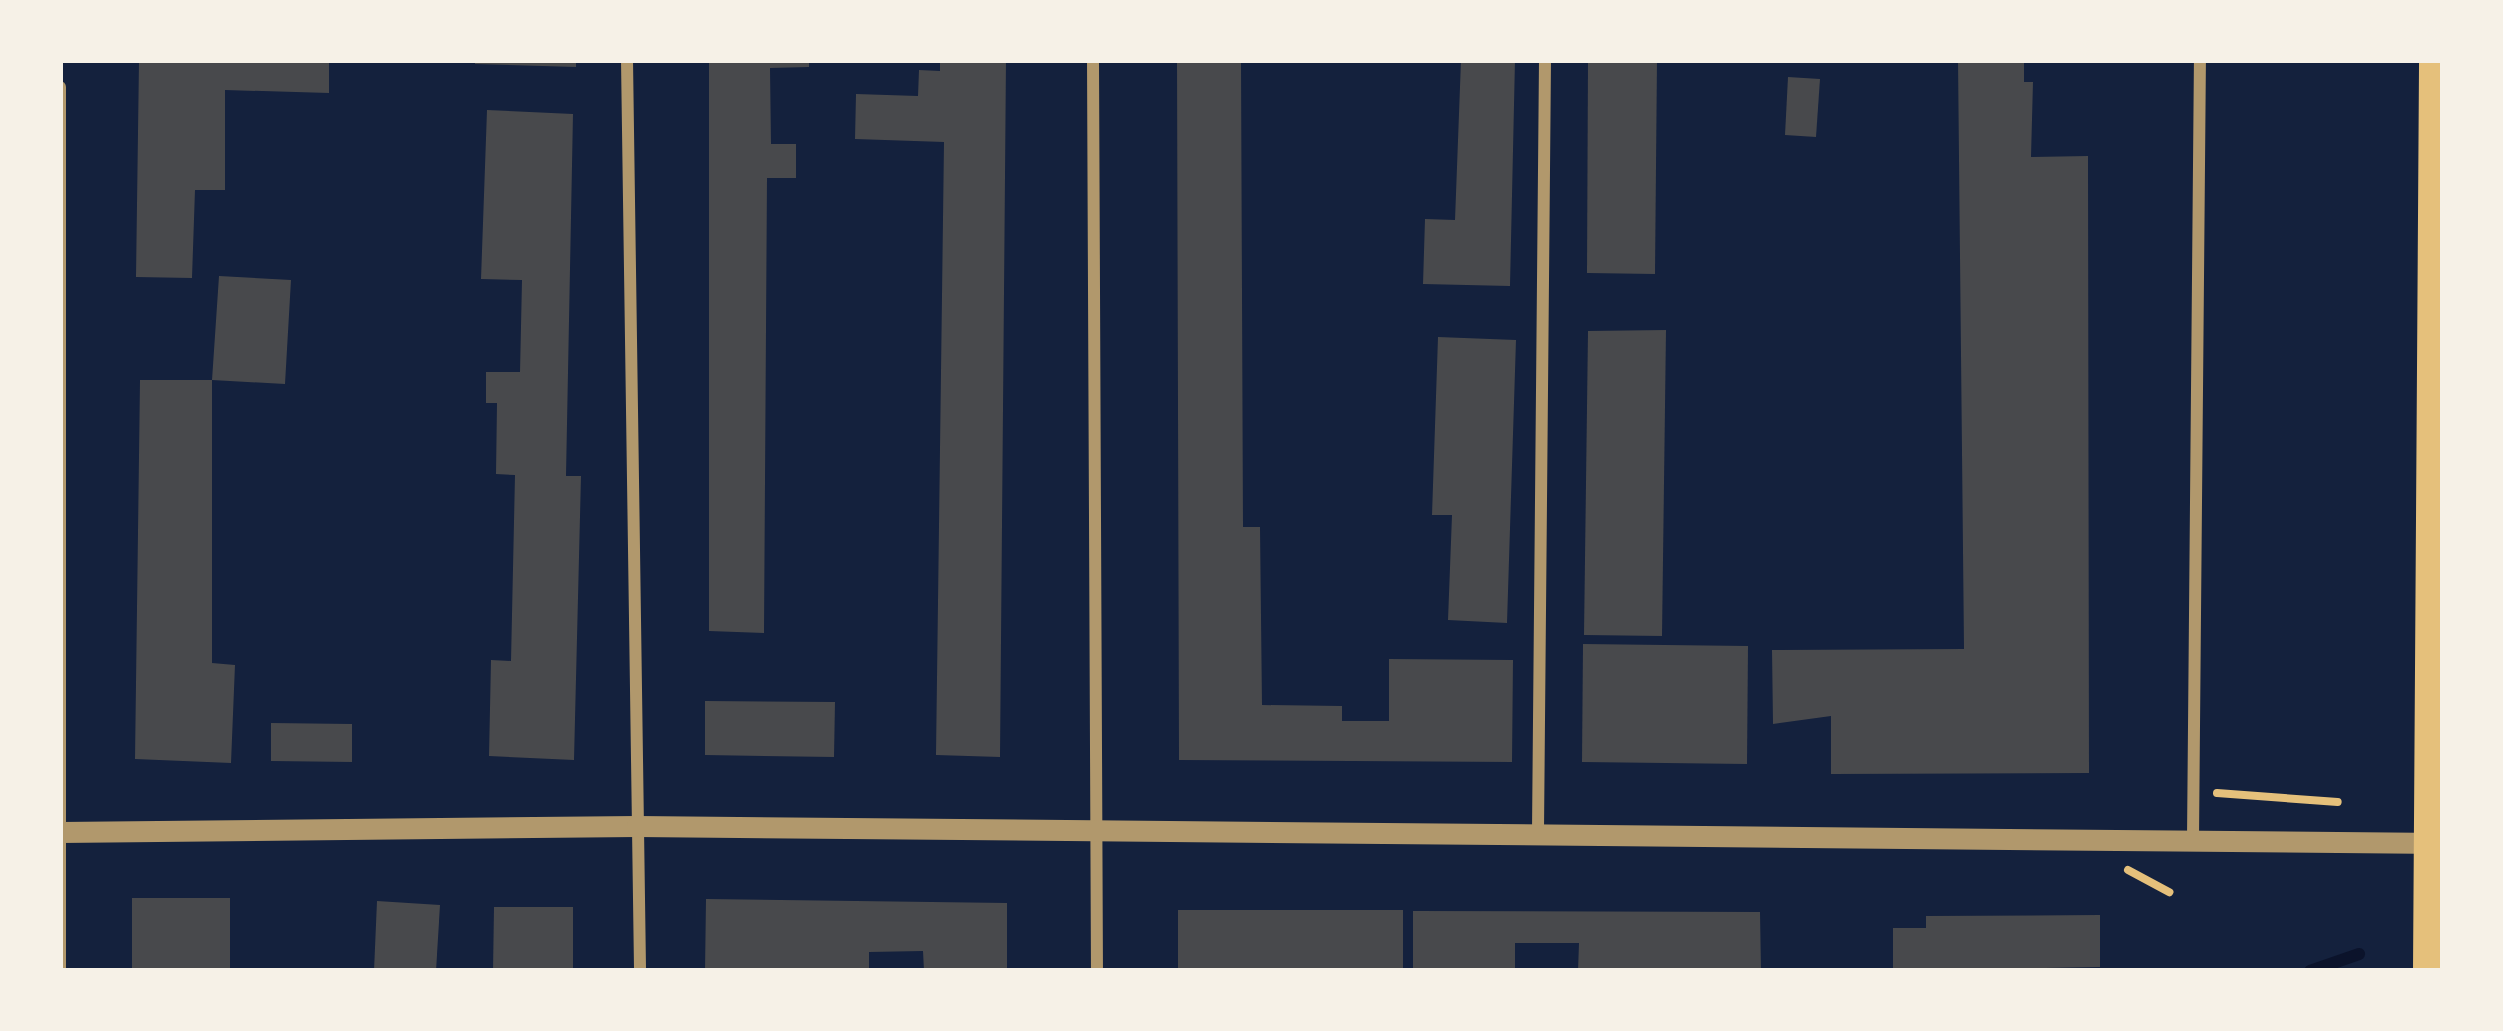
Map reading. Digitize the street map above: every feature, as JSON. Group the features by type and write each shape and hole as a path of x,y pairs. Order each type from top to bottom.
{"main road":[{"path":"2428,971 2436,843 2434,60"}],"street":[{"path":"627,60 640,971"},
{"path":"1093,60 1096,971"},
{"path":"1538,831 1545,60"},
{"path":"2193,839 2200,60"},
{"path":"60,87 60,971"},
{"path":"60,832 638,826 2436,843"}],"path":[{"path":"2217,793 2338,802"}],"building":[{"path":"139,60 329,62 329,93 225,90 225,190 195,190 192,278 136,277"},
{"path":"475,60 576,60 576,67 475,64"},
{"path":"709,60 809,60 809,67 770,68 771,144 796,144 796,178 767,178 764,633 709,631"},
{"path":"940,60 1006,60 1000,757 936,755 944,142 855,139 856,94 918,96 919,70 940,71"},
{"path":"1177,60 1241,60 1243,527 1260,527 1262,705 1342,706 1342,721 1389,721 1389,659 1513,660 1512,762 1179,760"},
{"path":"1461,60 1515,60 1510,286 1423,284 1425,219 1455,220"},
{"path":"1588,60 1657,60 1655,274 1587,273"},
{"path":"1958,60 2024,60 2024,82 2033,82 2031,157 2088,156 2089,773 1831,774 1831,716 1773,724 1772,650 1964,649"},
{"path":"1788,77 1820,79 1816,137 1785,135"},
{"path":"487,110 573,114 566,476 581,476 574,760 489,756 491,660 511,661 515,475 496,474 497,403 486,403 486,372 520,372 522,280 481,279"},
{"path":"219,276 291,280 285,384 212,380"},
{"path":"1666,330 1662,636 1584,635 1588,331"},
{"path":"1438,337 1516,340 1507,623 1448,620 1452,515 1432,515"},
{"path":"140,380 212,380 212,663 235,665 231,763 135,759"},
{"path":"1583,644 1748,646 1747,764 1582,762"},
{"path":"705,701 835,702 834,757 705,755"},
{"path":"271,723 352,724 352,762 271,761"},
{"path":"132,898 230,898 230,971 132,971"},
{"path":"706,899 1007,903 1007,971 924,971 923,951 869,952 869,969 705,971"},
{"path":"377,901 440,905 436,971 374,971"},
{"path":"494,907 573,907 573,971 493,971"},
{"path":"1178,910 1403,910 1403,971 1178,971"},
{"path":"1413,911 1760,912 1761,971 1578,971 1579,943 1515,943 1515,971 1413,971"},
{"path":"2100,915 2100,967 1893,971 1893,928 1926,928 1926,916"}],"waterway":[{"path":"2310,971 2359,954"}]}
